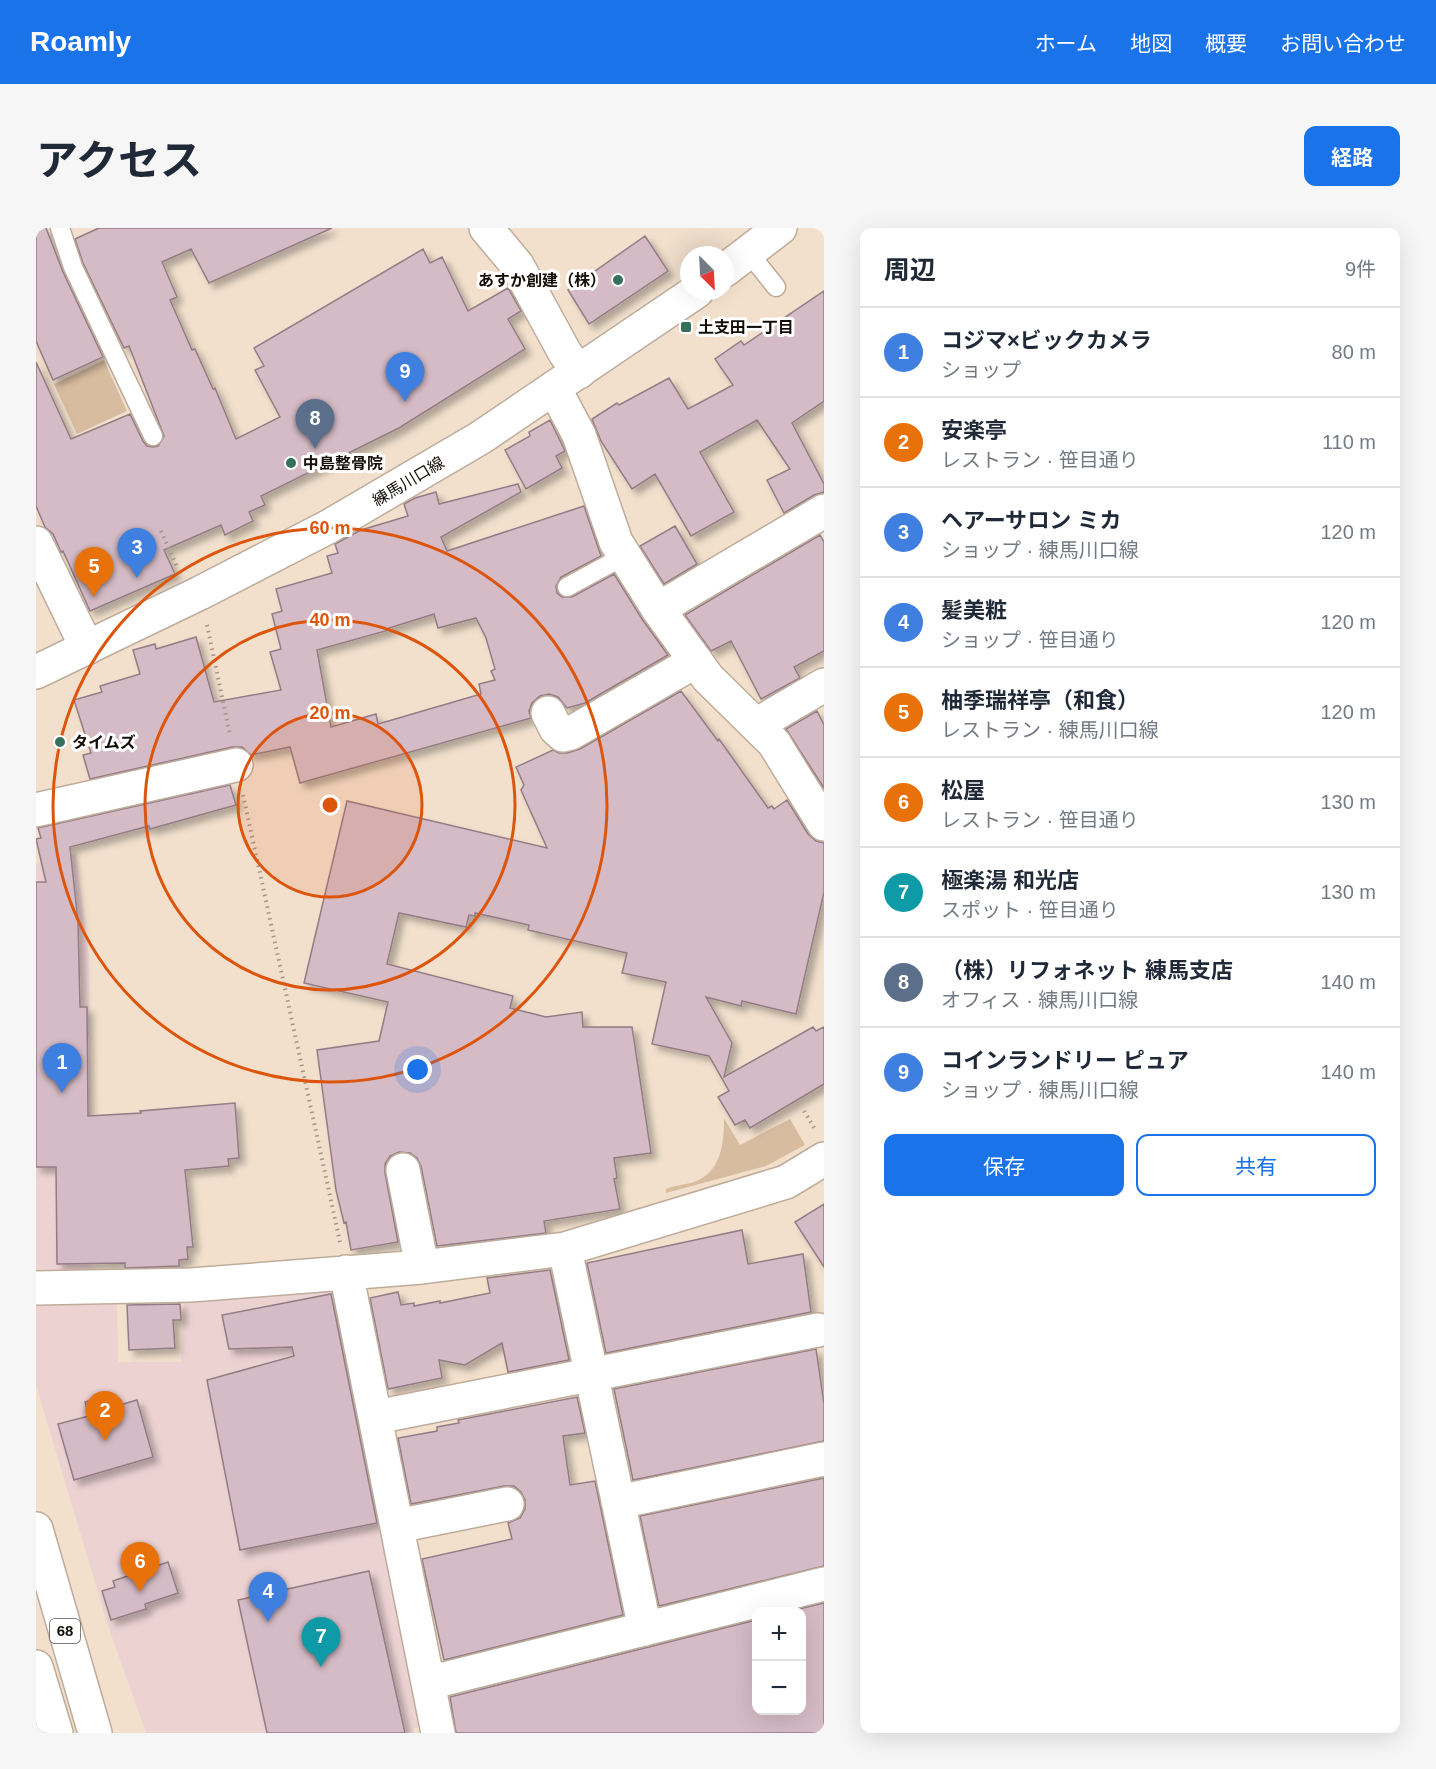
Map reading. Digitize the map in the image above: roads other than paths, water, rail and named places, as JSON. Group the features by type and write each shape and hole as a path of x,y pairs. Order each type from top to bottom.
{"street":[{"path":"486,228 517,265 565,353 567,380 579,435 616,542 658,609 708,678 774,743 824,824"},
{"path":"737,261 780,228"},
{"name":"練馬川口線","path":"36,672 87,648 189,582 328,527 480,438 684,300"},
{"path":"658,609 824,511"},
{"path":"36,543 87,648"},
{"path":"548,713 556,729 563,735 571,733 696,661"},
{"path":"756,725 824,685"},
{"path":"36,810 236,765"},
{"path":"36,1288 191,1285 422,1267 565,1249 786,1182 824,1158"},
{"path":"403,1170 422,1267"},
{"path":"565,1249 645,1629"},
{"path":"346,1272 438,1733"},
{"path":"376,1417 818,1330"},
{"path":"618,1502 824,1459"},
{"path":"398,1526 507,1504"},
{"name":"68","path":"36,1529 95,1733"},
{"path":"428,1683 824,1584"},
{"path":"36,1667 56,1733"}],"lane":[{"path":"60,228 73,267 153,436"},
{"path":"737,261 776,287"},
{"path":"567,587 624,556"}],"place":[{"name":"あすか創建（株）","path":"618,280"},
{"name":"土支田一丁目","path":"686,327"},
{"name":"コインランドリー ピュア","path":"405,402"},
{"name":"（株）リフォネット 練馬支店","path":"315,449"},
{"name":"中島整骨院","path":"291,463"},
{"name":"ヘアーサロン ミカ","path":"137,578"},
{"name":"柚季瑞祥亭（和食）","path":"94,597"},
{"name":"タイムズ","path":"60,742"},
{"name":"コジマ×ビックカメラ","path":"62,1093"},
{"name":"安楽亭","path":"105,1441"},
{"name":"松屋","path":"140,1592"},
{"name":"髪美粧","path":"268,1622"},
{"name":"極楽湯 和光店","path":"321,1667"}]}
